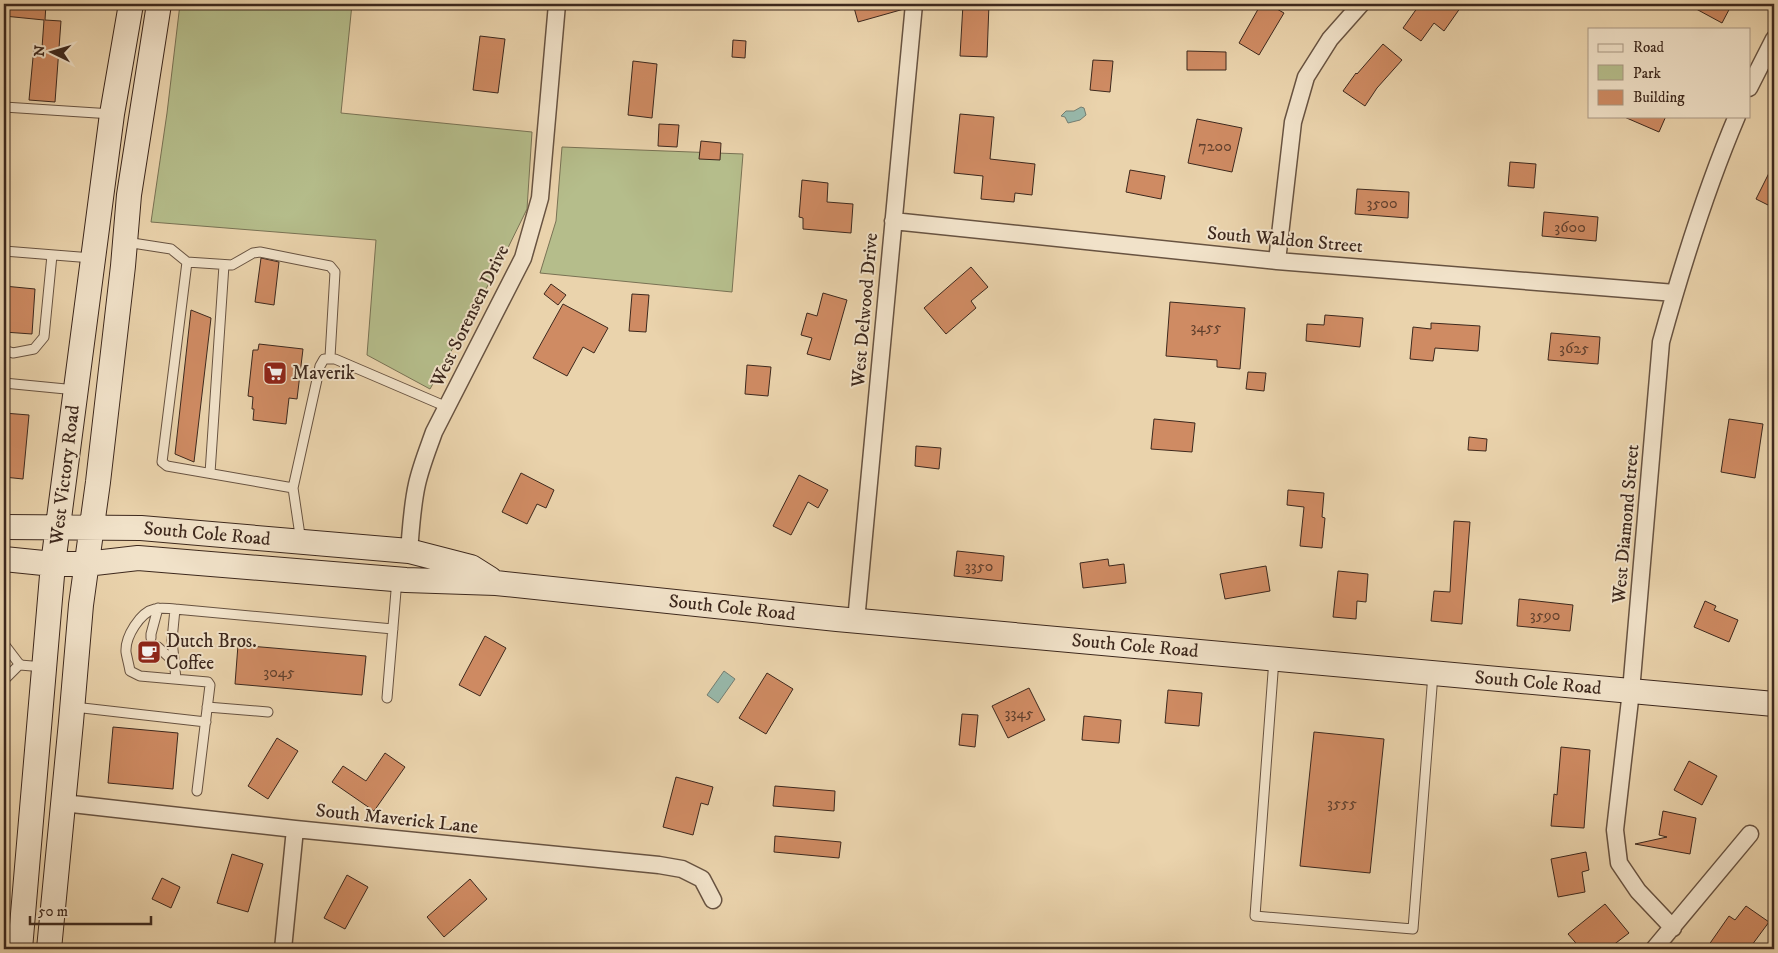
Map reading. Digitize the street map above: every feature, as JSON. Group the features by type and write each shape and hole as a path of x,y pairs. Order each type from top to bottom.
{"main road":[{"name":"West Victory Road","path":"20,949 53,564 112,114 131,4"},
{"name":"West Victory Road","path":"149,4 150,55"},
{"name":"West Victory Road","path":"49,949 81,605 92,528 129,195 159,4"},
{"name":"South Cole Road","path":"4,527 141,528 409,551 471,567 496,582"},
{"name":"South Cole Road","path":"351,575 377,572 386,568 409,551"},
{"name":"South Cole Road","path":"4,559 53,564 86,564 138,558 397,579 496,582 856,621 1774,704"}],"street":[{"name":"West Sorensen Drive","path":"409,551 416,485 434,432 523,258 540,198 557,4"},
{"name":"West Delwood Drive","path":"856,621 914,4"},
{"path":"1277,261 1293,122 1306,77 1330,39 1361,4"},
{"path":"1750,86 1774,39"},
{"name":"West Diamond Street","path":"1672,928 1638,891 1619,863 1615,830 1631,691 1661,342 1675,293 1720,157 1736,118"},
{"name":"South Waldon Street","path":"893,221 1277,261 1675,293"},
{"name":"South Maverick Lane","path":"63,803 682,869 702,879 712,900"},
{"path":"283,949 295,829"},
{"path":"1654,949 1750,834"}],"lane":[{"path":"4,107 112,114"},
{"path":"125,242 171,249 187,262 232,265 252,252 260,252 330,266 334,272 330,357"},
{"path":"4,251 92,258"},
{"path":"4,350 13,353 34,349 44,337 52,255"},
{"path":"187,262 162,462 167,466 293,488"},
{"path":"210,473 224,264"},
{"path":"302,542 293,488 320,366 324,359 330,357 447,407"},
{"path":"4,384 76,390"},
{"path":"387,698 397,579"},
{"path":"197,791 210,685 208,682 140,676 130,672 126,652 128,643 135,626 149,611 158,608 175,609 393,629"},
{"path":"151,638 158,608"},
{"path":"175,609 172,640 176,679"},
{"path":"4,644 20,664 44,667"},
{"path":"158,647 174,662"},
{"path":"1274,659 1255,916 1413,929 1433,673"},
{"path":"4,680 20,664"},
{"path":"72,706 206,722"},
{"path":"207,707 268,712"}],"green space":[{"path":"180,4 352,4 341,113 532,132 527,209 501,262 430,389 367,355 376,240 151,222"},
{"path":"562,147 743,154 732,292 540,273 556,221"}],"shaded area":[{"path":"1081,107 1084,108 1086,115 1080,120 1068,123 1065,117 1061,116 1066,111 1074,111"},
{"path":"724,671 735,679 718,703 707,695"}],"building":[{"path":"4,4 46,4 45,20 61,21 55,102 29,100 34,47 42,48 44,20 4,16"},
{"path":"853,4 904,4 904,9 858,22"},
{"path":"963,4 989,4 987,57 960,56"},
{"path":"1261,4 1268,4 1284,13 1259,55 1239,43"},
{"path":"1420,4 1463,4 1444,31 1434,23 1421,41 1403,28"},
{"path":"1687,4 1732,4 1722,23"},
{"path":"480,36 505,39 498,93 473,90"},
{"path":"733,40 746,41 745,58 732,57"},
{"path":"1383,44 1402,60 1377,88 1365,106 1343,91 1356,73"},
{"path":"1187,51 1226,52 1226,70 1187,70"},
{"path":"1093,60 1113,61 1110,92 1090,90"},
{"path":"633,61 657,64 652,118 628,115"},
{"path":"960,114 994,117 990,159 1035,164 1032,195 1015,193 1014,202 981,199 983,176 954,173"},
{"path":"1627,118 1665,118 1659,132"},
{"path":"1197,119 1242,128 1232,172 1188,163"},
{"path":"659,124 679,125 677,147 658,146"},
{"path":"701,141 721,143 720,160 699,159"},
{"path":"1510,162 1536,164 1534,188 1508,186"},
{"path":"1774,163 1774,208 1756,199"},
{"path":"1130,170 1165,176 1161,199 1126,192"},
{"path":"802,180 828,183 827,202 853,204 851,233 803,229 803,218 799,217"},
{"path":"1357,189 1409,192 1408,218 1355,214"},
{"path":"1544,212 1598,217 1596,241 1542,236"},
{"path":"261,258 279,262 274,305 255,302"},
{"path":"971,267 988,287 971,301 976,308 946,334 924,308"},
{"path":"551,284 566,295 558,305 544,294"},
{"path":"4,286 35,289 32,334 4,332"},
{"path":"823,293 847,300 830,360 807,354 812,338 801,335 807,313 817,316"},
{"path":"632,294 649,295 646,332 629,331"},
{"path":"1170,302 1245,308 1240,369 1217,367 1217,360 1166,356"},
{"path":"563,304 608,328 594,353 583,347 567,376 533,358"},
{"path":"191,310 211,318 194,462 175,454"},
{"path":"1325,315 1363,318 1360,347 1306,341 1307,324 1324,325"},
{"path":"1431,323 1480,326 1478,351 1435,348 1433,361 1410,359 1413,327 1431,329"},
{"path":"1551,333 1600,337 1598,364 1548,360"},
{"name":"Maverik","path":"259,344 303,349 297,399 289,398 286,424 253,420 253,397 248,396 253,350 258,350"},
{"path":"747,365 771,367 768,396 745,394"},
{"path":"1248,372 1266,373 1264,391 1246,389"},
{"path":"4,413 29,415 23,479 4,477"},
{"path":"1154,419 1195,423 1192,452 1151,449"},
{"path":"1729,419 1763,424 1755,478 1721,472"},
{"path":"1469,437 1487,439 1486,451 1468,450"},
{"path":"916,446 941,448 939,469 915,466"},
{"path":"521,473 554,490 546,508 537,504 527,524 502,512"},
{"path":"799,475 828,490 818,508 808,502 791,535 773,526"},
{"path":"1288,490 1324,493 1322,517 1325,518 1322,548 1300,546 1304,507 1287,505"},
{"path":"1454,521 1470,522 1462,624 1431,621 1434,591 1450,592"},
{"path":"957,551 1004,556 1002,581 954,576"},
{"path":"1108,559 1109,566 1124,564 1126,583 1083,588 1080,563"},
{"path":"1266,566 1270,591 1225,599 1220,574"},
{"path":"1338,571 1368,574 1366,602 1357,601 1356,619 1333,617"},
{"path":"1519,599 1573,605 1570,631 1517,626"},
{"path":"1705,601 1716,606 1714,610 1738,620 1729,642 1694,627"},
{"path":"485,636 506,648 480,696 459,685"},
{"path":"238,645 366,656 362,695 235,684"},
{"path":"767,673 793,689 766,734 739,718"},
{"path":"1029,688 1045,720 1008,738 992,706"},
{"path":"1168,690 1202,693 1199,726 1165,723"},
{"path":"962,714 978,715 975,747 959,745"},
{"path":"1084,716 1121,720 1119,743 1082,740"},
{"path":"113,727 178,733 173,789 108,783"},
{"path":"1314,732 1384,739 1370,873 1300,866"},
{"path":"277,738 298,751 268,799 248,786"},
{"path":"1561,747 1590,750 1584,828 1551,826 1554,794 1557,795"},
{"path":"385,753 405,767 374,811 332,782 343,766 366,781"},
{"path":"1689,761 1717,776 1702,805 1674,790"},
{"path":"676,777 713,787 708,805 701,803 693,835 663,827"},
{"path":"775,786 835,791 834,811 773,806"},
{"path":"1663,811 1696,818 1690,854 1635,844 1667,837 1659,835"},
{"path":"775,836 841,842 839,858 774,852"},
{"path":"1586,852 1589,870 1582,872 1585,892 1558,897 1551,859"},
{"path":"232,854 263,864 248,912 217,903"},
{"path":"347,875 368,887 345,929 324,918"},
{"path":"162,878 180,887 171,908 152,899"},
{"path":"470,879 487,899 444,937 427,917"},
{"path":"1605,904 1629,933 1608,949 1581,949 1568,934"},
{"path":"1746,906 1769,922 1749,949 1706,949 1729,916 1735,920"}],"place":[{"name":"Maverik","path":"275,373"},
{"name":"Dutch Bros. Coffee","path":"149,652"}]}
